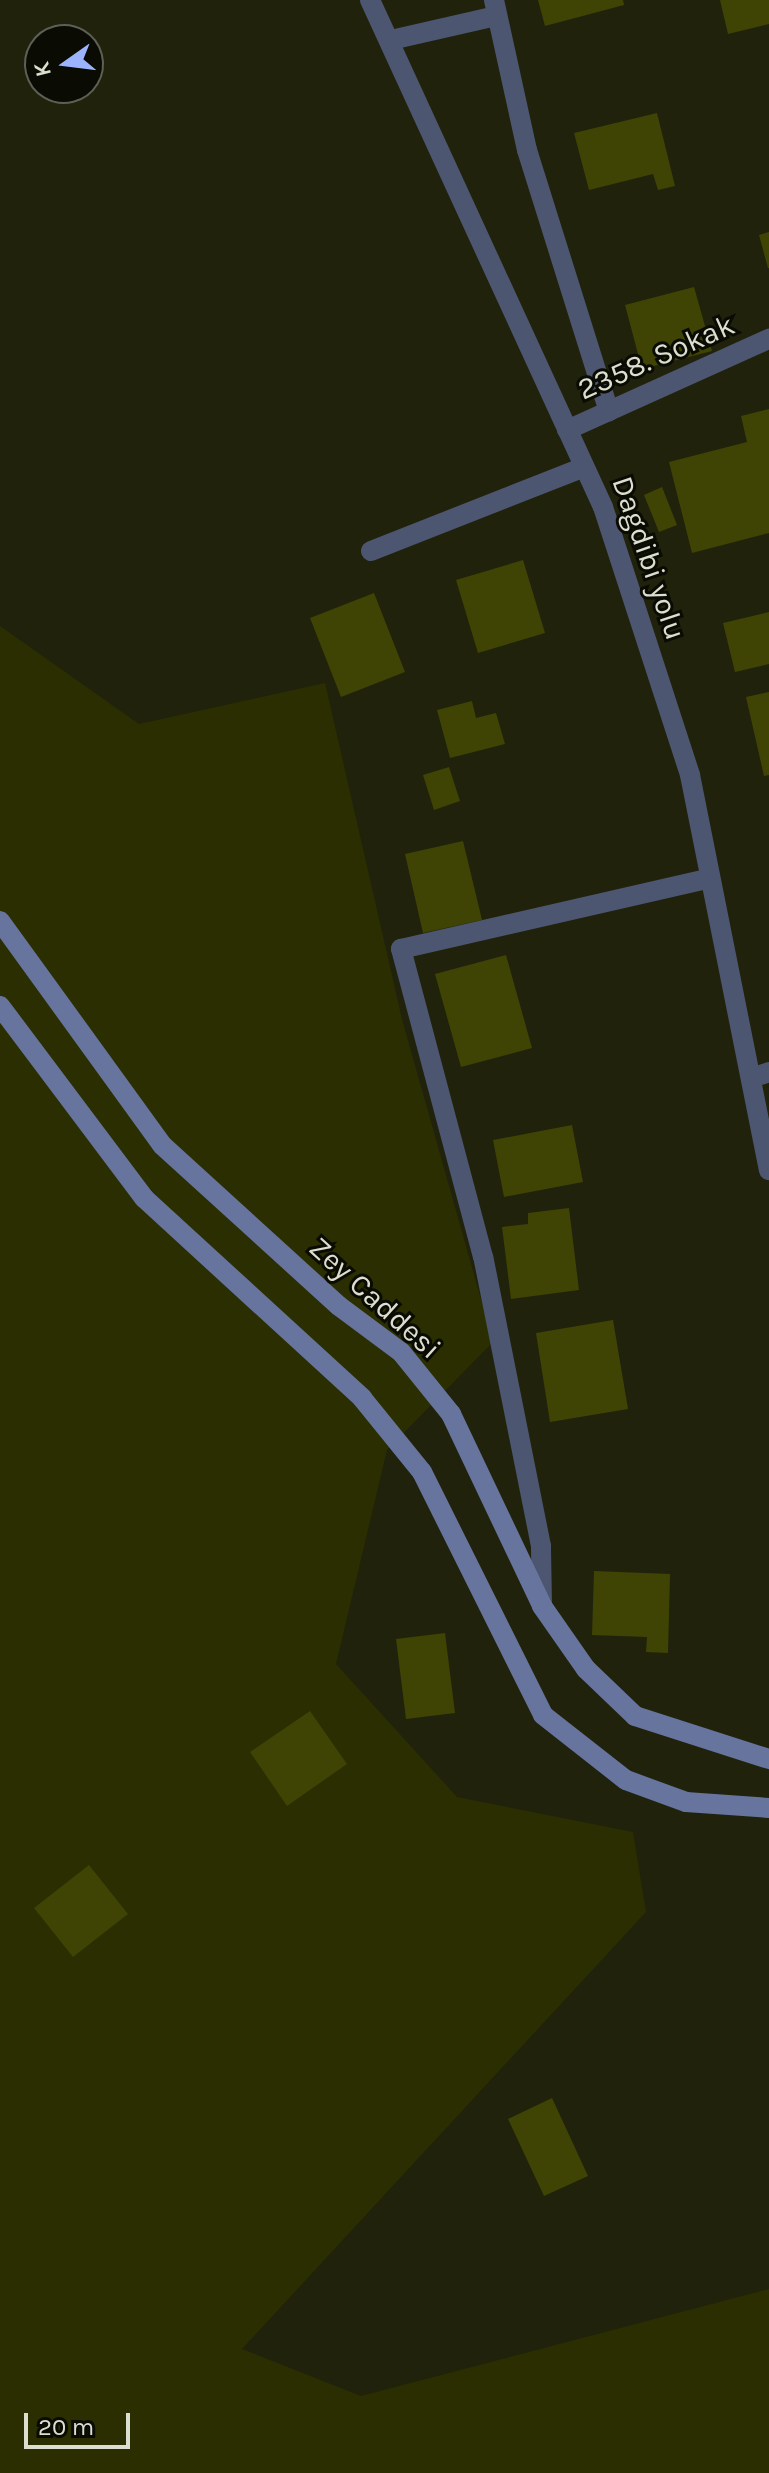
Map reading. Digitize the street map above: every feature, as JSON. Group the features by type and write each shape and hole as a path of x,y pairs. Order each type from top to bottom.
{"main road":[{"name":"Zey Caddesi","path":"0,921 162,1145 339,1306 401,1352 451,1414 542,1606 586,1669 635,1716 769,1759"},
{"path":"0,1006 144,1198 362,1398 422,1472 543,1715 626,1780 686,1802 769,1808"}],"street":[{"name":"Dagdibi yolu","path":"370,0 603,507 690,775 710,878 760,1075 769,1170"},
{"path":"391,40 496,8 527,150 609,411"},
{"name":"2358. Sokak","path":"567,430 769,339"},
{"path":"371,551 584,467"},
{"path":"542,1606 541,1546 507,1395 483,1257 401,949 710,878"}],"green space":[{"path":"0,626 139,724 325,683 402,1019 493,1342 387,1450 336,1664 457,1797 633,1832 646,1912 242,2349 361,2396 769,2289 769,2473 0,2473"}],"building":[{"path":"538,0 623,0 624,5 545,26"},
{"path":"720,0 769,0 769,24 728,34"},
{"path":"657,113 675,186 658,190 653,174 589,190 574,133"},
{"path":"769,232 769,268 768,268 759,235"},
{"path":"694,287 712,351 642,369 625,305"},
{"path":"769,409 769,533 692,553 669,462 747,442 741,416"},
{"path":"662,487 677,525 659,532 644,495"},
{"path":"523,560 545,633 478,653 456,580"},
{"path":"374,593 405,672 341,697 310,618"},
{"path":"769,612 769,664 735,672 723,623"},
{"path":"769,692 769,775 764,776 746,697"},
{"path":"472,701 476,718 496,713 505,744 450,758 437,710"},
{"path":"449,767 460,801 434,810 423,775"},
{"path":"463,841 482,920 423,933 405,854"},
{"path":"506,955 532,1048 461,1067 435,974"},
{"path":"572,1125 583,1182 504,1197 493,1140"},
{"path":"569,1208 579,1290 511,1299 502,1227 528,1224 528,1213"},
{"path":"613,1320 628,1409 550,1422 536,1333"},
{"path":"594,1571 670,1574 668,1653 646,1652 647,1637 592,1635"},
{"path":"445,1633 455,1713 406,1719 396,1639"},
{"path":"310,1711 347,1764 287,1806 250,1752"},
{"path":"89,1865 128,1914 73,1957 34,1908"},
{"path":"552,2098 588,2176 544,2196 508,2119"}]}
